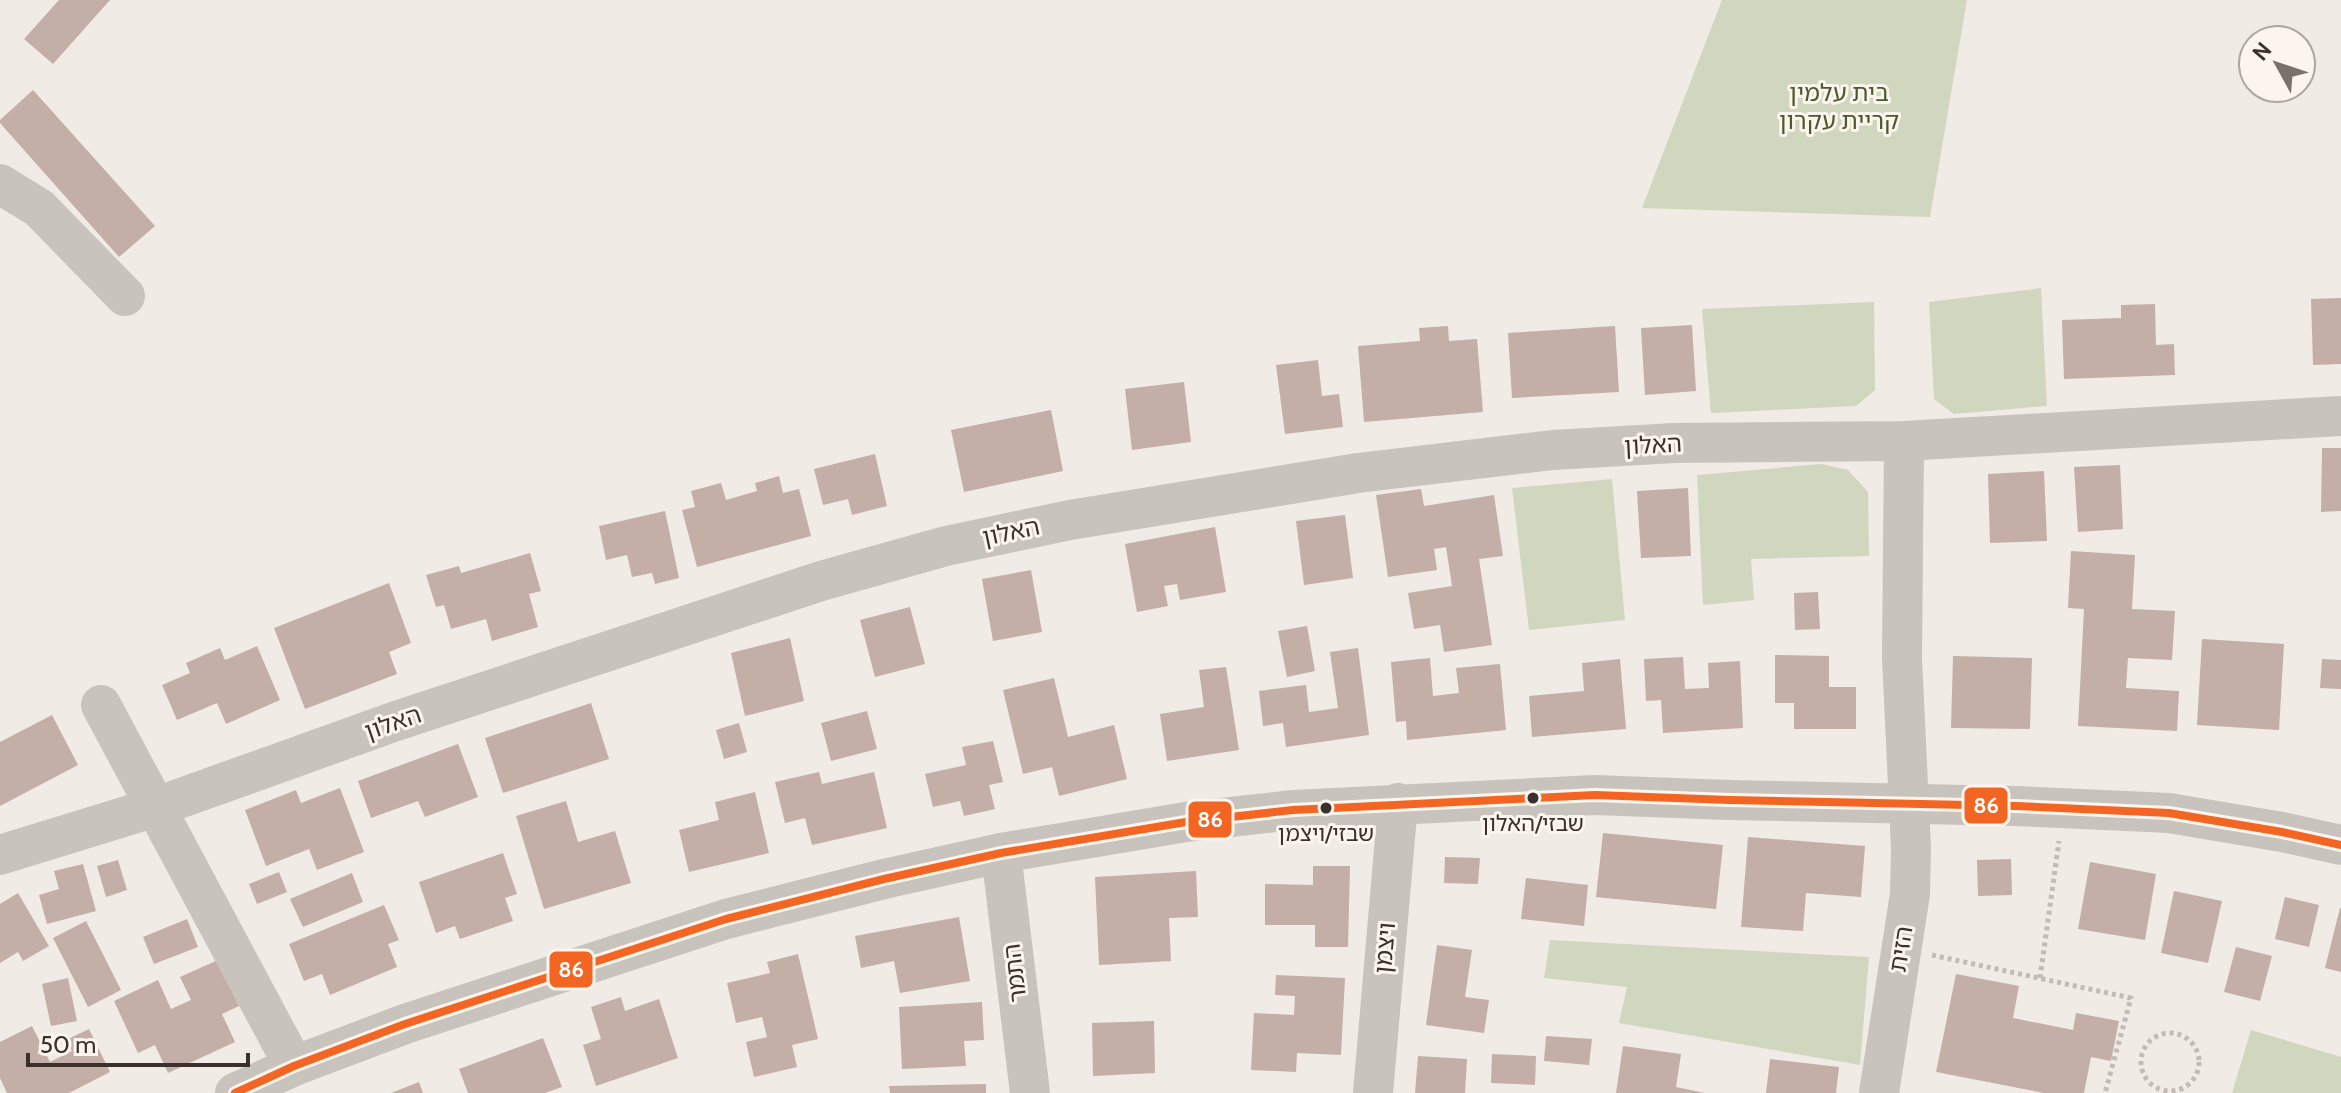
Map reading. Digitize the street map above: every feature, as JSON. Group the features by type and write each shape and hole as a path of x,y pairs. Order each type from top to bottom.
{"street":[{"path":"0,184 39,208 125,296"},
{"name":"האלון","path":"0,855 156,807 396,721 821,581 946,546 1024,529 1203,496 1358,473 1553,450 1674,443 1904,441 2341,416"},
{"path":"1904,441 1902,658 1908,804"},
{"path":"101,705 294,1066"},
{"path":"235,1093 294,1066 534,980 726,919 1001,853 1186,822 1293,810 1398,803 1595,795 2169,813 2341,845"},
{"name":"ויצמן","path":"1373,1093 1398,803"},
{"name":"הזית","path":"1879,1093 1910,894 1908,804"},
{"name":"התמר","path":"1001,853 1030,1093"}],"path":[{"path":"2040,978 2064,808"},
{"path":"1901,949 2131,998 2105,1093"},
{"path":"2163,1034 2183,1036 2191,1042 2199,1059 2199,1070 2194,1079 2177,1091 2154,1091 2141,1069 2144,1049 2154,1038 2163,1034"}],"green space":[{"name":"בית עלמין קריית עקרון","path":"1722,0 1967,0 1930,217 1642,208"},
{"path":"2041,288 2047,406 1954,414 1934,399 1929,302"},
{"path":"1874,302 1875,390 1856,406 1711,413 1702,309"},
{"path":"1821,464 1848,470 1868,492 1869,556 1751,559 1754,600 1703,605 1697,475"},
{"path":"1612,479 1625,620 1529,630 1512,488"},
{"path":"1550,940 1869,957 1860,1065 1619,1023 1627,987 1544,978"},
{"path":"2251,1030 2341,1057 2341,1093 2232,1093"}],"building":[{"path":"59,0 110,0 53,64 24,39"},
{"path":"33,90 155,226 119,257 0,123"},
{"path":"2341,298 2341,364 2313,365 2311,299"},
{"path":"2155,304 2156,345 2174,344 2175,375 2064,379 2062,320 2121,318 2121,305"},
{"path":"1692,325 1696,391 1645,395 1641,328"},
{"path":"1448,326 1449,341 1477,339 1483,412 1364,422 1358,346 1420,341 1419,328"},
{"path":"1615,326 1619,392 1512,398 1508,333"},
{"path":"1318,360 1322,396 1339,394 1343,427 1285,434 1276,365"},
{"path":"1184,382 1191,442 1132,450 1125,389"},
{"path":"1051,410 1063,471 964,492 951,430"},
{"path":"2322,448 2341,448 2341,511 2321,512"},
{"path":"875,454 887,506 852,515 848,499 823,505 814,469"},
{"path":"2120,465 2123,529 2078,532 2074,467"},
{"path":"2044,471 2047,541 1990,543 1988,474"},
{"path":"779,476 783,493 799,489 811,536 697,567 682,510 695,507 691,491 721,483 726,500 757,491 755,483"},
{"path":"1688,488 1691,556 1641,558 1637,491"},
{"path":"1421,489 1424,506 1494,495 1503,556 1479,559 1492,645 1444,652 1440,625 1414,629 1408,593 1452,586 1446,547 1434,549 1437,570 1388,577 1376,495"},
{"path":"665,511 679,578 655,584 652,573 632,577 627,555 606,560 599,526"},
{"path":"1345,515 1353,578 1304,585 1296,521"},
{"path":"1215,527 1226,592 1180,600 1177,584 1164,586 1168,606 1137,612 1125,544"},
{"path":"2071,551 2135,555 2132,609 2175,611 2172,660 2128,658 2126,688 2179,691 2177,731 2078,726 2084,609 2068,608"},
{"path":"530,553 541,591 529,594 538,627 492,641 486,619 451,629 444,605 436,607 426,575 459,566 461,573"},
{"path":"1031,570 1042,632 993,641 982,579"},
{"path":"389,583 411,643 389,652 397,674 305,709 274,628"},
{"path":"1818,592 1820,629 1795,630 1794,593"},
{"path":"910,607 925,664 875,677 860,620"},
{"path":"1307,626 1315,671 1287,677 1278,631"},
{"path":"790,638 804,701 745,716 731,653"},
{"path":"2202,639 2284,644 2279,730 2197,725"},
{"path":"257,646 280,700 226,724 217,703 177,720 162,685 190,673 186,663 220,648 225,660"},
{"path":"1358,648 1369,735 1286,747 1283,723 1263,726 1259,691 1306,685 1309,712 1338,708 1330,652"},
{"path":"1775,655 1829,656 1829,687 1856,687 1856,729 1794,729 1794,703 1775,703"},
{"path":"1953,656 2032,658 2030,729 1951,728"},
{"path":"1683,657 1685,689 1709,688 1708,663 1740,661 1743,728 1663,733 1661,700 1646,701 1644,659"},
{"path":"1430,658 1433,696 1459,693 1456,668 1500,664 1506,730 1407,740 1406,721 1396,722 1391,662"},
{"path":"1620,659 1626,729 1532,737 1529,696 1584,691 1582,663"},
{"path":"2322,659 2341,660 2341,689 2320,688"},
{"path":"1226,667 1239,750 1167,761 1160,714 1204,707 1199,670"},
{"path":"1054,678 1068,737 1114,725 1127,779 1059,796 1052,767 1023,774 1003,690"},
{"path":"591,703 609,759 503,793 485,738"},
{"path":"867,711 877,749 831,761 821,723"},
{"path":"52,715 78,765 0,806 0,742"},
{"path":"739,723 747,752 724,759 716,730"},
{"path":"993,741 1003,782 989,785 995,809 964,816 960,801 933,807 925,774 966,765 962,747"},
{"path":"458,744 478,797 425,817 418,801 371,818 358,781"},
{"path":"819,772 822,784 874,772 887,828 812,845 805,818 785,823 775,782"},
{"path":"340,788 364,852 317,870 309,849 266,866 245,810 296,790 301,803"},
{"path":"755,792 769,853 689,872 679,830 719,820 715,802"},
{"path":"566,801 578,842 615,831 631,883 544,909 516,816"},
{"path":"1603,833 1723,845 1716,909 1596,897"},
{"path":"1748,837 1865,846 1861,897 1806,893 1803,931 1741,927"},
{"path":"503,853 517,894 505,898 513,921 460,939 455,926 436,933 419,882"},
{"path":"1445,857 1480,858 1478,884 1444,883"},
{"path":"2011,859 2012,895 1978,896 1977,860"},
{"path":"118,860 127,890 106,897 97,866"},
{"path":"2090,862 2156,874 2145,940 2078,929"},
{"path":"83,864 96,911 47,924 39,895 59,889 54,871"},
{"path":"1313,866 1350,866 1348,947 1315,947 1315,925 1265,925 1265,884 1313,885"},
{"path":"1196,871 1198,917 1169,918 1171,961 1099,965 1095,877"},
{"path":"279,872 287,892 257,904 249,884"},
{"path":"352,873 363,902 303,927 290,899"},
{"path":"1526,878 1588,885 1584,926 1521,919"},
{"path":"2174,891 2222,901 2208,963 2161,953"},
{"path":"18,893 49,946 23,961 18,952 0,963 0,904"},
{"path":"2285,897 2319,905 2309,947 2275,939"},
{"path":"384,905 399,940 388,944 397,967 330,995 322,974 304,981 289,944"},
{"path":"2341,908 2341,972 2325,968"},
{"path":"959,917 970,981 900,993 894,961 861,968 855,936"},
{"path":"187,919 198,947 154,964 143,937"},
{"path":"86,921 121,990 88,1007 53,938"},
{"path":"1437,945 1472,950 1465,997 1489,1000 1484,1033 1426,1025"},
{"path":"2236,947 2272,956 2260,1001 2224,992"},
{"path":"798,954 818,1039 792,1045 797,1067 754,1077 746,1042 767,1037 762,1017 736,1023 727,983 770,973 767,962"},
{"path":"218,960 239,1006 222,1014 235,1042 168,1073 155,1045 138,1053 114,1001 158,980 171,1009 191,1000 180,977"},
{"path":"1956,974 2019,986 2013,1018 2073,1030 2076,1013 2119,1021 2111,1061 2091,1057 2084,1093 2044,1093 1936,1072"},
{"path":"1276,975 1345,978 1341,1055 1297,1053 1296,1072 1251,1070 1254,1013 1294,1015 1295,996 1275,995"},
{"path":"68,978 77,1021 51,1026 42,984"},
{"path":"621,997 625,1011 659,999 678,1058 596,1086 583,1045 601,1039 591,1007"},
{"path":"982,1002 984,1040 964,1041 966,1066 902,1069 899,1007"},
{"path":"1154,1021 1155,1073 1093,1076 1092,1023"},
{"path":"32,1026 50,1062 72,1051 66,1040 89,1029 110,1072 69,1093 7,1093 0,1078 0,1042"},
{"path":"1546,1036 1592,1039 1589,1065 1544,1061"},
{"path":"543,1038 562,1087 545,1093 468,1093 459,1069"},
{"path":"1623,1046 1681,1054 1676,1087 1705,1093 1616,1093"},
{"path":"1492,1054 1536,1056 1535,1085 1491,1083"},
{"path":"1418,1056 1467,1059 1465,1093 1415,1093"},
{"path":"1770,1059 1839,1067 1836,1093 1766,1093"},
{"path":"419,1082 423,1093 391,1093"},
{"path":"986,1084 986,1093 890,1093 889,1086"}],"transit line":[{"name":"86","path":"235,1093 294,1066 405,1024 726,919 1001,853 1186,822 1293,810 1595,795 2169,813 2341,845"}],"place":[{"name":"שבזי/האלון","path":"1533,798"},
{"name":"שבזי/ויצמן","path":"1326,808"}]}
